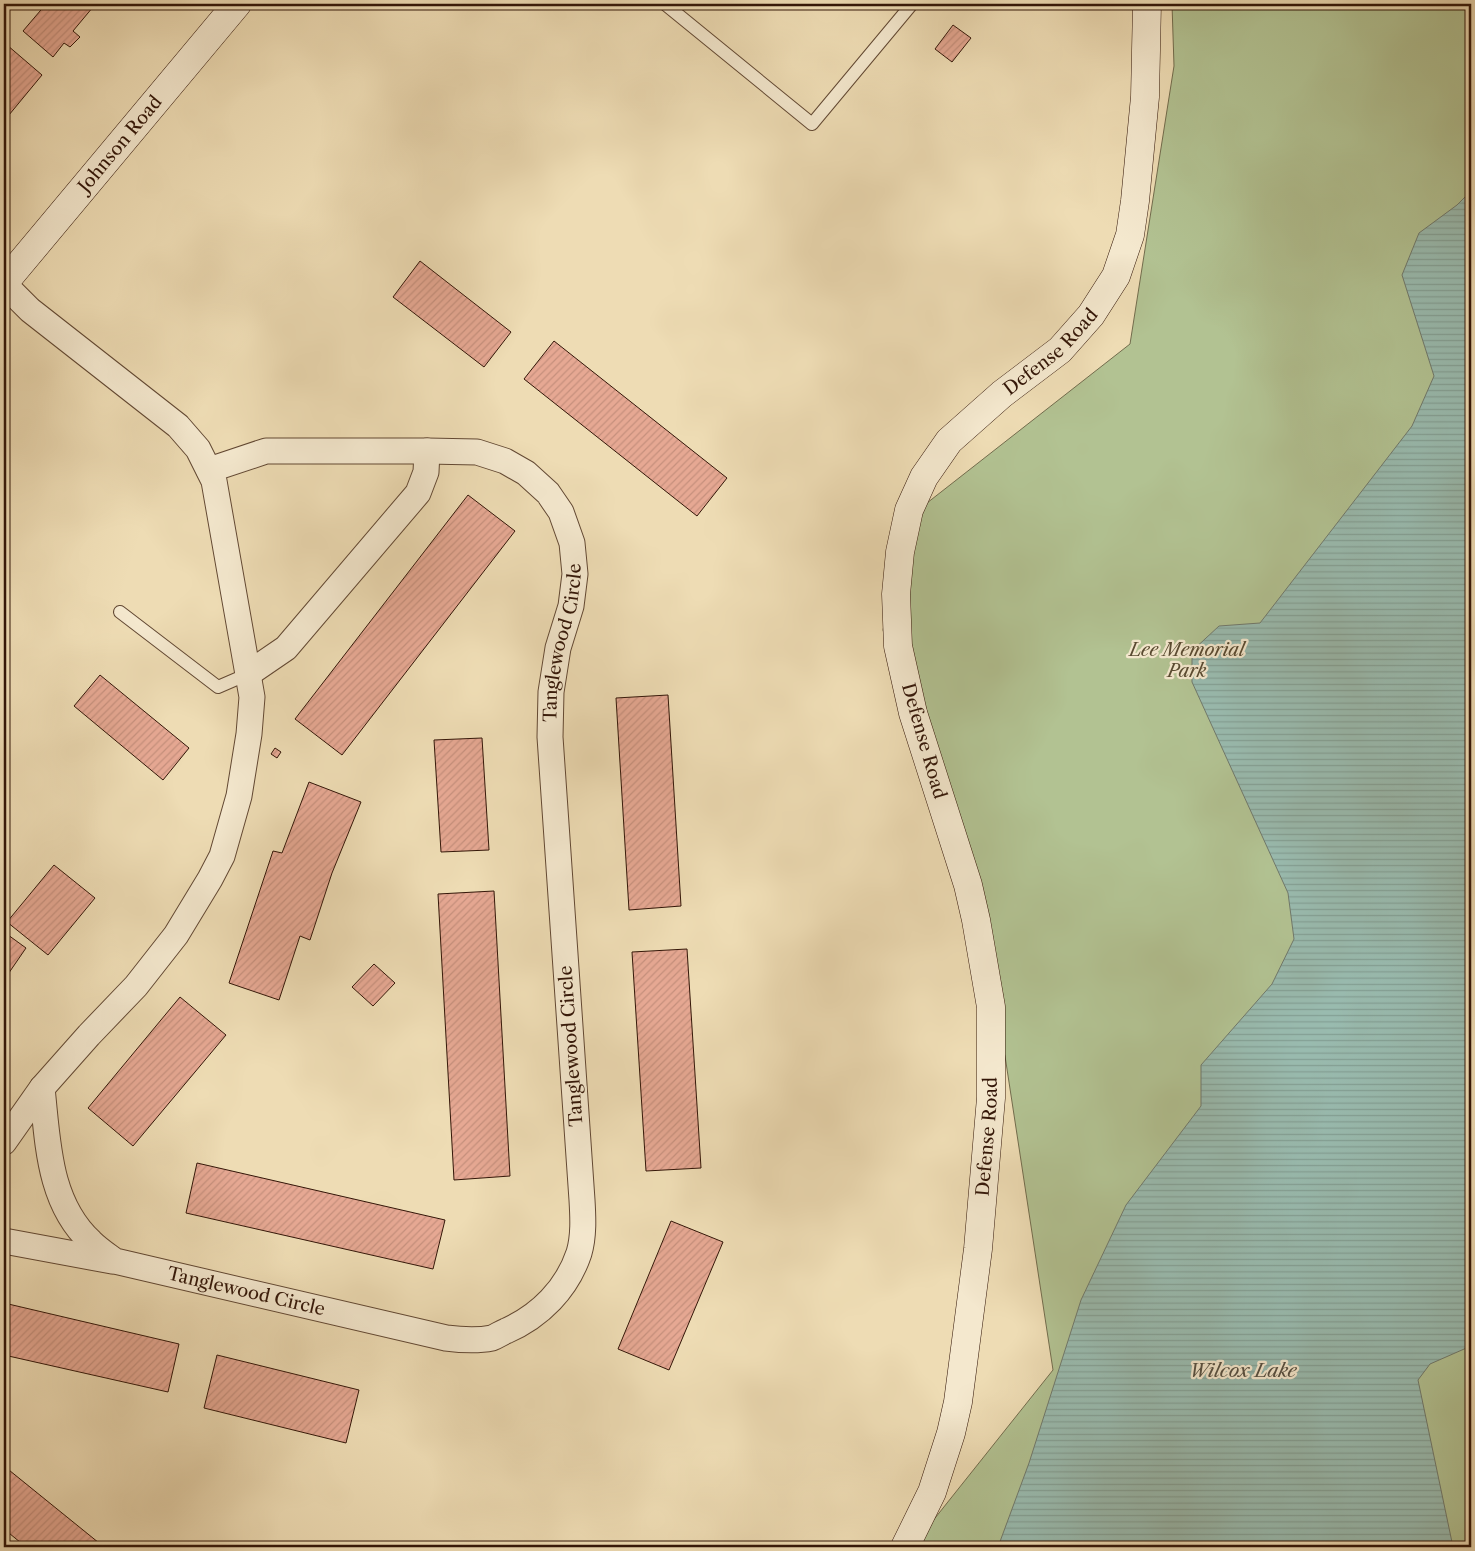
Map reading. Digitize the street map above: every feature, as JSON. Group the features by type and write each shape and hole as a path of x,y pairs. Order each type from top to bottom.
{"street":[{"name":"Johnson Road","path":"4,284 237,4"},
{"name":"Defense Road","path":"905,1547 932,1492 951,1433 958,1402 982,1211 991,1098 991,1008 976,920 968,886 913,713 898,646 896,594 900,552 909,510 924,476 949,441 1002,394 1060,350 1091,315 1116,276 1130,235 1135,200 1144,98 1147,4"},
{"path":"4,284 30,310 178,426 198,449 214,481 252,696 249,734 239,796 222,856 210,879 176,935 136,986 42,1088 4,1142"},
{"path":"248,674 286,648 418,493 426,472 427,450"},
{"name":"Tanglewood Circle","path":"42,1088 49,1157 56,1188 70,1217 90,1241 115,1261 446,1338 467,1341 492,1338 521,1325 549,1303 567,1280 579,1252 583,1230 582,1200 550,737 551,692 558,648 571,606 575,574 572,543 561,512 548,492 526,472 505,461 477,452 427,450 266,451 209,470"},
{"path":"4,1241 115,1261"}],"lane":[{"path":"665,4 812,124 912,4"},
{"path":"120,612 218,687 248,674"}],"green space":[{"name":"Lee Memorial Park","path":"1172,4 1471,4 1471,1547 912,1547 1053,1370 1005,1056 883,630 904,521 1130,344 1174,66"}],"water":[{"name":"Wilcox Lake","path":"1471,191 1471,1346 1430,1364 1418,1380 1453,1547 998,1547 1029,1463 1081,1300 1126,1205 1201,1106 1201,1065 1272,984 1294,939 1288,893 1192,682 1192,651 1219,626 1260,623 1412,426 1434,376 1402,275 1419,233 1457,205"}],"building":[{"path":"46,4 89,4 93,7 73,31 80,37 70,47 64,43 53,57 23,31"},
{"path":"953,25 971,38 952,62 935,49"},
{"path":"7,45 42,75 4,121 4,48"},
{"path":"4,121 9,125 4,131"},
{"path":"420,261 511,332 484,367 393,297"},
{"path":"554,341 727,478 697,516 524,379"},
{"path":"468,495 515,531 342,755 295,719"},
{"path":"100,675 189,748 163,780 74,706"},
{"path":"668,695 681,906 629,910 616,698"},
{"path":"482,738 489,850 441,852 434,740"},
{"path":"275,748 281,752 277,758 271,754"},
{"path":"309,782 361,802 332,873 310,940 300,936 279,1000 229,983 273,851 282,853"},
{"path":"54,865 95,898 48,955 7,922"},
{"path":"494,891 510,1176 454,1180 438,894"},
{"path":"4,932 26,948 4,980"},
{"path":"687,949 701,1168 646,1171 632,952"},
{"path":"374,964 395,983 373,1006 352,987"},
{"path":"180,997 226,1035 133,1146 88,1108"},
{"path":"197,1163 445,1220 433,1269 186,1213"},
{"path":"671,1221 723,1242 669,1370 618,1349"},
{"path":"4,1303 179,1344 168,1392 4,1355"},
{"path":"217,1355 359,1390 346,1443 204,1408"},
{"path":"4,1466 104,1547 26,1547 4,1529"}]}
